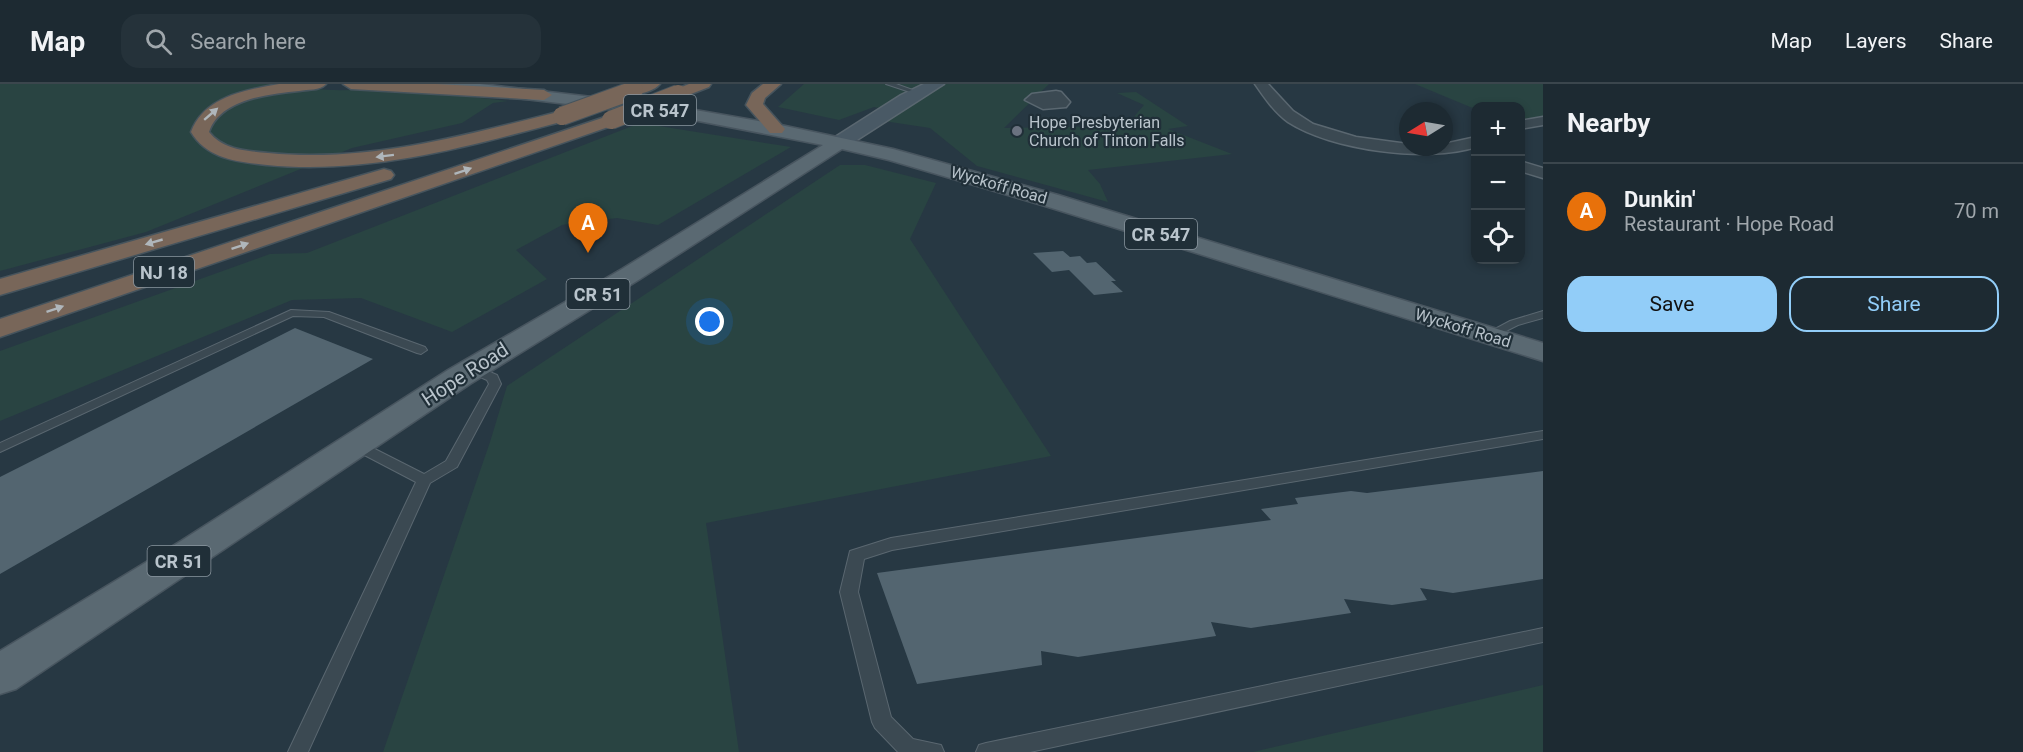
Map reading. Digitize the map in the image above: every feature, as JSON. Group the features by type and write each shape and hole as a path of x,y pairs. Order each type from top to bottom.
{"highway":[{"path":"318,84 263,92 226,104 211,112 202,123 200,132 203,138 222,150 246,156 280,160 324,161 374,157 439,147 553,119"},
{"path":"351,84 544,95"},
{"name":"NJ 18","path":"0,287 438,159 652,84"},
{"name":"NJ 18","path":"0,328 611,120 703,84"},
{"path":"772,84 758,96 754,105 776,129"}],"main road":[{"name":"Wyckoff Road","path":"439,84 627,105 776,129 839,143 988,181 1543,352"},
{"name":"Hope Road","path":"0,675 473,369 839,143"}],"street":[{"name":"Hope Road","path":"839,143 936,84"},
{"path":"1056,95 1069,84"},
{"path":"1261,84 1293,118 1329,134 1396,147 1428,150 1471,147"},
{"path":"1525,124 1543,121"},
{"path":"1525,167 1543,173"}],"lane":[{"path":"889,84 918,93"},
{"path":"0,448 291,313 325,314 421,350"},
{"path":"1488,336 1514,323 1543,314"},
{"path":"298,752 424,480 452,464 495,384 493,378 473,369"},
{"path":"934,752 908,748 882,722 849,592 856,555 891,544 1543,435"},
{"path":"356,445 424,480"},
{"path":"986,752 1543,635"}],"green space":[{"path":"0,84 283,84 333,90 383,87 508,101 493,103 462,123 352,148 146,232 0,271"},
{"path":"804,84 1049,84 1004,128 1126,126 1144,105 1117,93 1136,92 1188,126 1168,129 1232,154 1088,170 1100,184 1108,202 977,166 930,128 877,120 889,110 874,107 839,120 778,107"},
{"path":"1415,84 1543,84 1543,122 1525,125 1525,102 1471,102 1471,107"},
{"path":"640,123 791,147 658,225 617,218 562,225 516,250 547,279 452,332 361,298 292,300 0,421 0,351 270,254 307,253"},
{"path":"840,165 865,165 936,183 910,239 1051,456 706,523 739,752 383,752 490,442 507,386"},
{"path":"1543,685 1543,752 1253,752"}],"building":[{"path":"1063,251 1070,257 1080,256 1087,263 1096,262 1116,281 1111,281 1123,292 1094,295 1069,270 1052,272 1033,253"},
{"path":"295,328 373,359 0,574 0,477"},
{"path":"1543,471 1543,579 1453,593 1420,588 1427,600 1392,605 1344,599 1351,613 1251,628 1211,622 1216,636 1078,657 1041,651 1042,665 917,684 877,573 1271,520 1261,509 1298,504 1295,498 1351,491 1367,493"}],"place":[{"name":"Hope Presbyterian Church of Tinton Falls","path":"1017,131"},
{"name":"Dunkin'","path":"588,253"}]}
